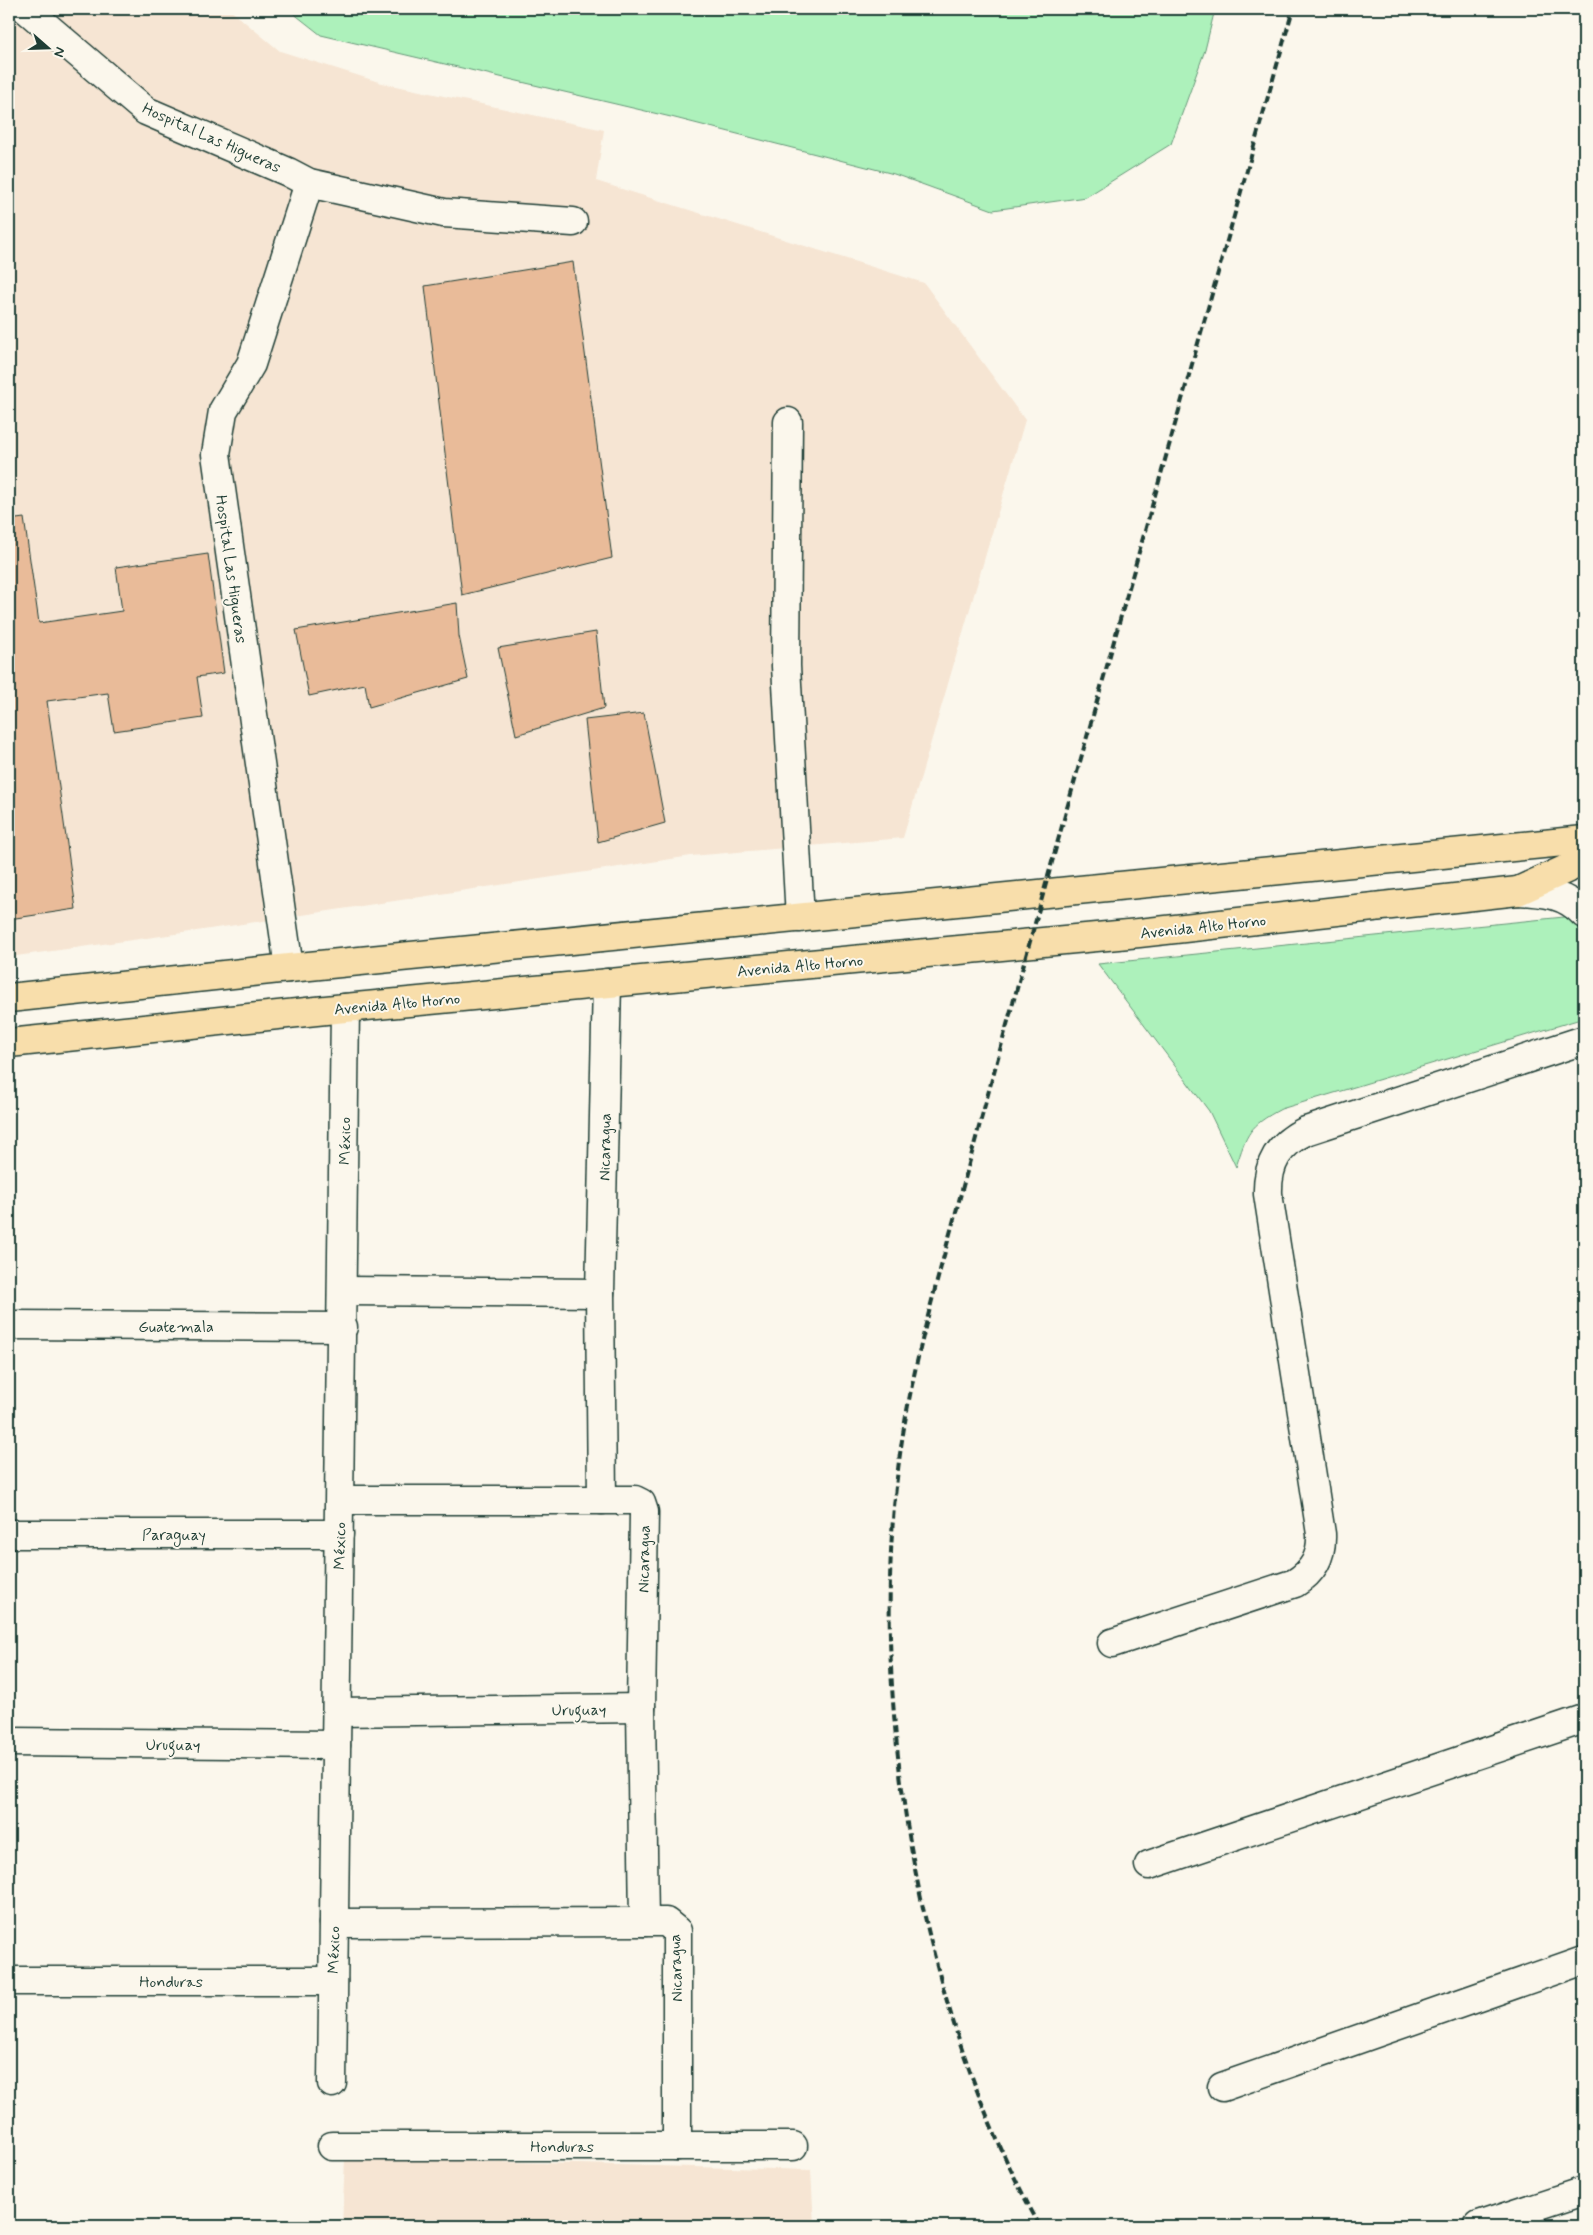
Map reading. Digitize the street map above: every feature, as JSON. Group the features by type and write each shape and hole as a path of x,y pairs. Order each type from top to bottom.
{"main road":[{"path":"9,998 290,968 1584,840"},
{"name":"Avenida Alto Horno","path":"9,1043 345,1008 1139,933 1518,891 1584,861"}],"street":[{"name":"Hospital Las Higueras","path":"26,9 146,111 288,172 310,184 444,212 573,222"},
{"name":"Hospital Las Higueras","path":"290,968 216,454 223,411 251,364 310,184"},
{"path":"788,422 786,666 800,918"},
{"path":"1518,891 1551,894 1574,904 1584,914"},
{"name":"Nicaragua","path":"608,983 600,1293 602,1500 635,1500 640,1503 644,1512 642,1708 644,1922 666,1922 677,1930 677,2146"},
{"name":"México","path":"332,2083 343,1327 345,1008"},
{"path":"1112,1642 1295,1583 1305,1577 1319,1557 1321,1534 1268,1194 1267,1180 1275,1155 1294,1137 1306,1131 1584,1040"},
{"path":"343,1290 600,1293"},
{"name":"Guatemala","path":"9,1325 343,1327"},
{"path":"340,1500 602,1500"},
{"name":"Paraguay","path":"9,1534 340,1534"},
{"name":"Uruguay","path":"337,1712 642,1708"},
{"path":"1149,1866 1584,1719"},
{"name":"Uruguay","path":"9,1742 336,1745"},
{"path":"334,1923 644,1922"},
{"path":"1222,2087 1584,1960"},
{"name":"Honduras","path":"9,1981 333,1982"},
{"name":"Honduras","path":"332,2146 792,2146"},
{"path":"1478,2226 1584,2191"}],"shaded area":[{"path":"9,9 229,9 280,51 382,83 604,130 596,181 924,283 1025,420 903,838 691,856 190,932 9,957"},
{"path":"345,2158 811,2170 814,2226 342,2226"}],"green space":[{"path":"288,9 1215,9 1205,50 1171,144 1086,197 993,210 894,174 671,117 321,35"},
{"path":"1584,909 1584,1018 1281,1109 1262,1120 1251,1132 1243,1146 1236,1167 1209,1111 1098,964 1564,917"}],"building":[{"path":"573,262 612,558 462,595 425,286"},
{"path":"24,518 39,623 122,611 116,567 208,554 224,673 197,677 203,718 114,731 108,693 47,701 76,909 9,919 9,520"},
{"path":"457,603 459,636 468,679 369,707 365,684 309,696 296,630"},
{"path":"596,632 604,708 516,735 498,648"},
{"path":"644,713 665,823 598,842 585,720"}],"railway":[{"path":"1040,2226 999,2144 964,2054 936,1960 914,1862 899,1764 891,1665 890,1570 897,1478 908,1404 924,1330 943,1258 1067,808 1293,9"}]}
